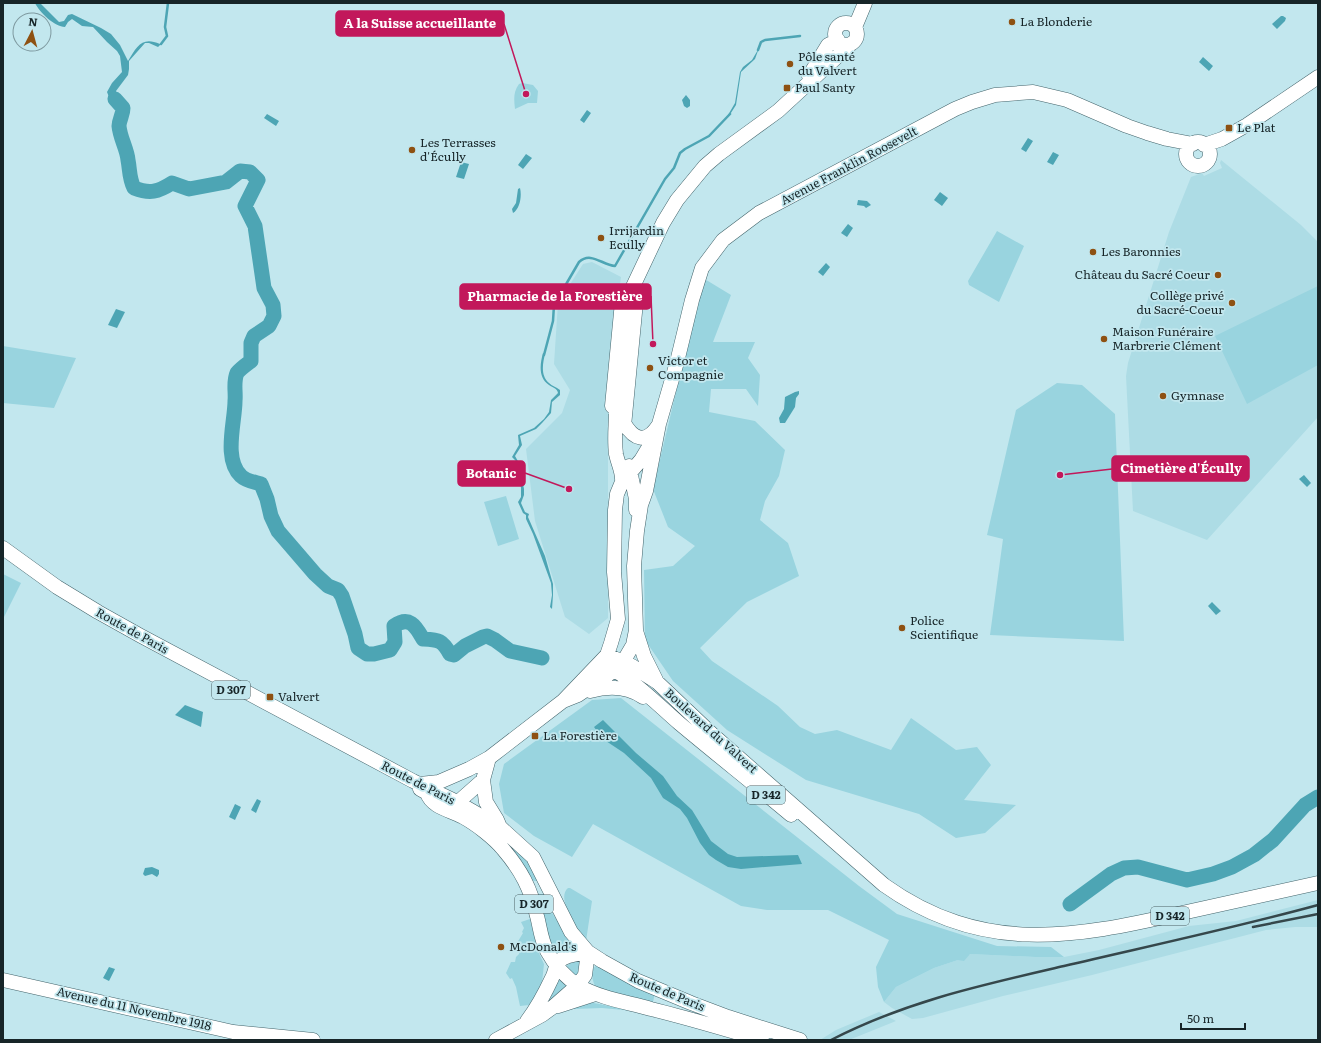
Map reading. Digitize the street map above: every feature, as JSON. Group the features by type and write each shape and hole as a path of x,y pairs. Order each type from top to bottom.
{"main road":[{"path":"852,25 864,3"},
{"path":"852,25 843,23 837,28 835,34 838,40 846,44 852,43"},
{"path":"621,407 612,406 622,302 624,298 632,297 641,270 663,223 677,200 705,166 778,111 852,43 857,35 852,25"},
{"path":"801,89 828,45 838,40"},
{"name":"Avenue Franklin Roosevelt","path":"578,695 619,666 633,645 636,630 634,566 636,531 641,505 646,491 660,424 692,300 702,268 723,240 758,213 955,110 972,102 995,95 1033,92 1055,96 1068,100 1128,126 1198,150 1247,125 1318,77"},
{"path":"615,576 620,580 624,578 634,566 633,553 636,512 636,499 626,477 624,423 621,407"},
{"path":"621,407 615,429 616,453 622,475 626,477"},
{"path":"624,423 633,435 641,438 648,437 653,434 660,424"},
{"name":"Avenue Franklin Roosevelt","path":"563,701 604,659 611,644 618,619 615,576 615,510 618,491 626,477 647,452 660,424"},
{"path":"615,510 620,502 629,501 635,506 636,512"},
{"name":"Route de Paris","path":"3,548 57,587 110,619 423,789 429,798 443,809 463,817 491,837 503,848 521,872 528,885 547,950 556,965 578,985 595,994 800,1040"},
{"name":"Route de Paris","path":"3,553 43,582 139,640 282,718 423,789"},
{"path":"636,630 644,656 657,682"},
{"path":"604,659 619,666"},
{"name":"Boulevard du Valvert","path":"619,666 638,669 657,682 723,744 884,885"},
{"name":"Boulevard du Valvert","path":"619,666 652,699 678,722 864,876 884,885 916,905 955,922 984,930 1019,935 1044,936 1077,934 1112,928 1318,883"},
{"path":"423,789 469,769 489,758 563,701 602,688 627,690 640,695 678,722"},
{"path":"489,758 483,780 486,802 500,828"},
{"path":"463,817 457,803 469,769"},
{"path":"423,789 443,803 457,803 483,780"},
{"name":"Route de Paris","path":"457,803 500,828 533,857 571,932 588,952 638,980 690,1003 762,1040"},
{"path":"496,1040 542,1015 578,985 585,975 588,952 570,955 556,965 553,977 536,1009 526,1023"},
{"name":"Avenue du 11 Novembre 1918","path":"3,980 246,1035 313,1040"},
{"path":"553,1007 595,994"}],"shaded area":[{"path":"35,3 40,3 49,12 40,11"},
{"path":"72,14 101,28 111,34 120,45 128,61 137,47 144,42 149,41 160,44 164,41 158,47 145,43 129,61 128,75 116,91 126,108 121,126 131,159 126,160 118,137 117,124 123,117 123,113 109,97 107,92 112,83 122,72 120,56 117,51 93,27 82,26 72,19 65,27 57,25 52,21 52,15 59,22 64,21 68,15"},
{"path":"1281,16 1286,18 1277,29 1272,24"},
{"path":"759,48 755,59 741,72 736,105 729,116 728,115 735,103 740,72 743,67 752,60"},
{"path":"1203,57 1213,66 1209,71 1199,62"},
{"path":"522,83 533,85 538,91 537,103 528,103 515,109 515,93 519,84"},
{"path":"686,95 690,100 690,106 687,108 684,106 682,100"},
{"path":"587,110 591,113 584,123 580,120"},
{"path":"267,114 279,121 276,126 264,118"},
{"path":"1028,138 1033,141 1026,152 1021,149"},
{"path":"1053,152 1059,155 1053,165 1047,162"},
{"path":"526,154 532,158 523,169 518,165"},
{"name":"Collège privé du Sacré-Coeur","path":"1221,160 1301,225 1318,242 1318,417 1207,540 1133,511 1126,376 1128,363 1169,232 1191,177 1202,173 1204,176 1222,168 1220,163"},
{"path":"461,162 469,164 464,179 456,177"},
{"path":"520,188 520,202 517,209 513,213 512,209 516,203 518,189"},
{"path":"940,192 948,198 942,206 934,200"},
{"path":"858,200 867,201 871,205 866,208 864,206 857,205"},
{"path":"848,224 853,228 847,237 841,233"},
{"path":"997,231 1024,246 999,302 969,285 968,281"},
{"path":"592,262 621,277 613,331 608,422 608,618 589,634 565,617 535,521 526,449 562,413 570,390 554,364 558,303 583,264"},
{"path":"826,263 830,267 823,276 818,272"},
{"path":"703,278 731,295 713,342 755,342 748,358 760,375 758,406 746,389 711,389 709,412 755,421 785,450 779,476 765,501 760,520 788,543 799,576 747,602 700,648 712,661 778,706 800,727 815,734 837,730 891,750 911,718 956,750 977,747 991,765 964,800 1016,805 985,833 956,838 919,814 806,780 727,730 673,681 645,640 644,570 673,566 695,546 668,527 653,489"},
{"path":"1318,286 1318,365 1247,404 1215,336"},
{"path":"116,309 125,312 117,328 108,325"},
{"path":"3,346 76,358 54,408 3,403"},
{"path":"543,353 545,354 543,369 544,376 550,384 560,390 560,395 552,402 551,413 542,423 536,429 520,436 522,445 515,456 519,463 524,489 524,495 521,503 525,512 529,514 528,517 545,556 553,584 552,609 550,607 552,595 551,583 526,519 526,515 523,513 518,502 521,497 521,488 518,463 512,457 519,445 518,435 534,428 544,419 549,412 551,400 558,393 556,389 545,382 541,375"},
{"path":"1057,383 1082,385 1115,414 1124,641 990,635 1003,539 987,535 1016,410"},
{"path":"799,391 796,398 795,407 785,423 780,423 779,418 784,409 785,397"},
{"path":"1304,475 1311,483 1307,487 1299,479"},
{"path":"506,496 519,539 498,546 484,502"},
{"path":"3,574 21,583 3,619"},
{"path":"1212,602 1221,611 1216,615 1208,606"},
{"path":"621,698 859,886 897,914 997,946 1051,947 1064,957 970,954 964,961 958,960 934,968 896,987 884,1002 878,987 876,967 889,940 828,910 767,910 741,906 593,824 572,857 534,836 504,813 499,784 504,764 592,700"},
{"path":"185,705 203,712 201,727 175,715"},
{"path":"603,720 636,753 663,776 677,796 692,810 711,841 728,854 737,857 798,855 802,864 741,869 728,867 709,855 700,843 687,818 680,809 663,798 651,778 624,753 603,739 594,727"},
{"path":"257,799 261,801 256,813 251,810"},
{"path":"235,804 241,807 235,820 229,817"},
{"path":"510,841 533,868 538,881 532,880 506,842"},
{"path":"152,867 159,870 157,877 152,874 145,876 143,874 145,868"},
{"path":"568,888 592,901 586,941 566,907 564,899"},
{"path":"537,894 546,894 551,911 573,947 573,949 557,957 551,945"},
{"path":"1318,900 1318,927 1295,927 1266,930 1092,975 1003,996 923,1018 912,1019 884,1002 896,987 934,968 958,960 970,954 1064,957 1099,950 1189,926 1236,921"},
{"path":"530,919 537,949 544,964 542,983 539,993 529,1005 520,1006 516,987 512,978 510,979 506,973 511,962 515,962 516,957 519,954 521,945 517,943 523,933 524,928 521,922"},
{"path":"580,960 578,977 565,967"},
{"path":"596,965 655,993 653,1002 597,990 592,974"},
{"path":"109,967 115,969 109,981 103,978"},
{"path":"557,977 569,986 554,999 540,1007"},
{"path":"589,1002 634,1011 602,1008 574,1009 573,1006"},
{"path":"879,1012 896,1021 849,1040 820,1040 836,1030"}],"waterway":[{"path":"161,44 167,36 165,27 168,3"},
{"path":"758,50 761,42 765,40 800,36"},
{"path":"115,99 123,108 119,126 127,156 130,177 134,188 145,191 154,191 172,183 189,189 226,182 240,171 250,172 258,180 245,206 255,226 264,288 273,305 274,316 269,326 254,336 251,343 251,361 238,371 236,376 235,410 231,440 232,460 236,469 243,478 261,484 267,499 271,516 278,531 315,574 328,586 338,590 342,596 355,634 358,648 367,654 390,650 395,642 394,626 400,623 408,622 418,630 423,639 436,640 442,643 450,654 454,655 465,646 487,636 510,651 542,658"},
{"path":"544,355 553,321 554,305 579,262 583,259 592,258 615,266 665,179 674,168 680,153 709,136 730,114"},
{"path":"1070,904 1111,874 1124,868 1138,867 1187,880 1213,874 1232,867 1254,855 1273,840 1305,805 1318,797"}],"railway":[{"path":"831,1040 859,1026 916,1004 974,987 1223,929 1318,905"},
{"path":"1253,927 1318,914"}],"place":[{"name":"La Blonderie","path":"1012,22"},
{"name":"Pôle santé du Valvert","path":"790,64"},
{"name":"Paul Santy","path":"787,88"},
{"name":"A la Suisse accueillante","path":"526,94"},
{"name":"Le Plat","path":"1229,128"},
{"name":"Les Terrasses d'Écully","path":"412,150"},
{"name":"Irrijardin Ecully","path":"601,238"},
{"name":"Les Baronnies","path":"1093,252"},
{"name":"Château du Sacré Coeur","path":"1218,275"},
{"name":"Collège privé du Sacré-Coeur","path":"1232,303"},
{"name":"Maison Funéraire Marbrerie Clément","path":"1104,339"},
{"name":"Pharmacie de la Forestière","path":"653,344"},
{"name":"Victor et Compagnie","path":"650,368"},
{"name":"Gymnase","path":"1163,396"},
{"name":"Cimetière d'Écully","path":"1060,475"},
{"name":"Botanic","path":"569,489"},
{"name":"Police Scientifique","path":"902,628"},
{"name":"Valvert","path":"270,697"},
{"name":"La Forestière","path":"535,736"},
{"name":"McDonald's","path":"501,947"}]}
